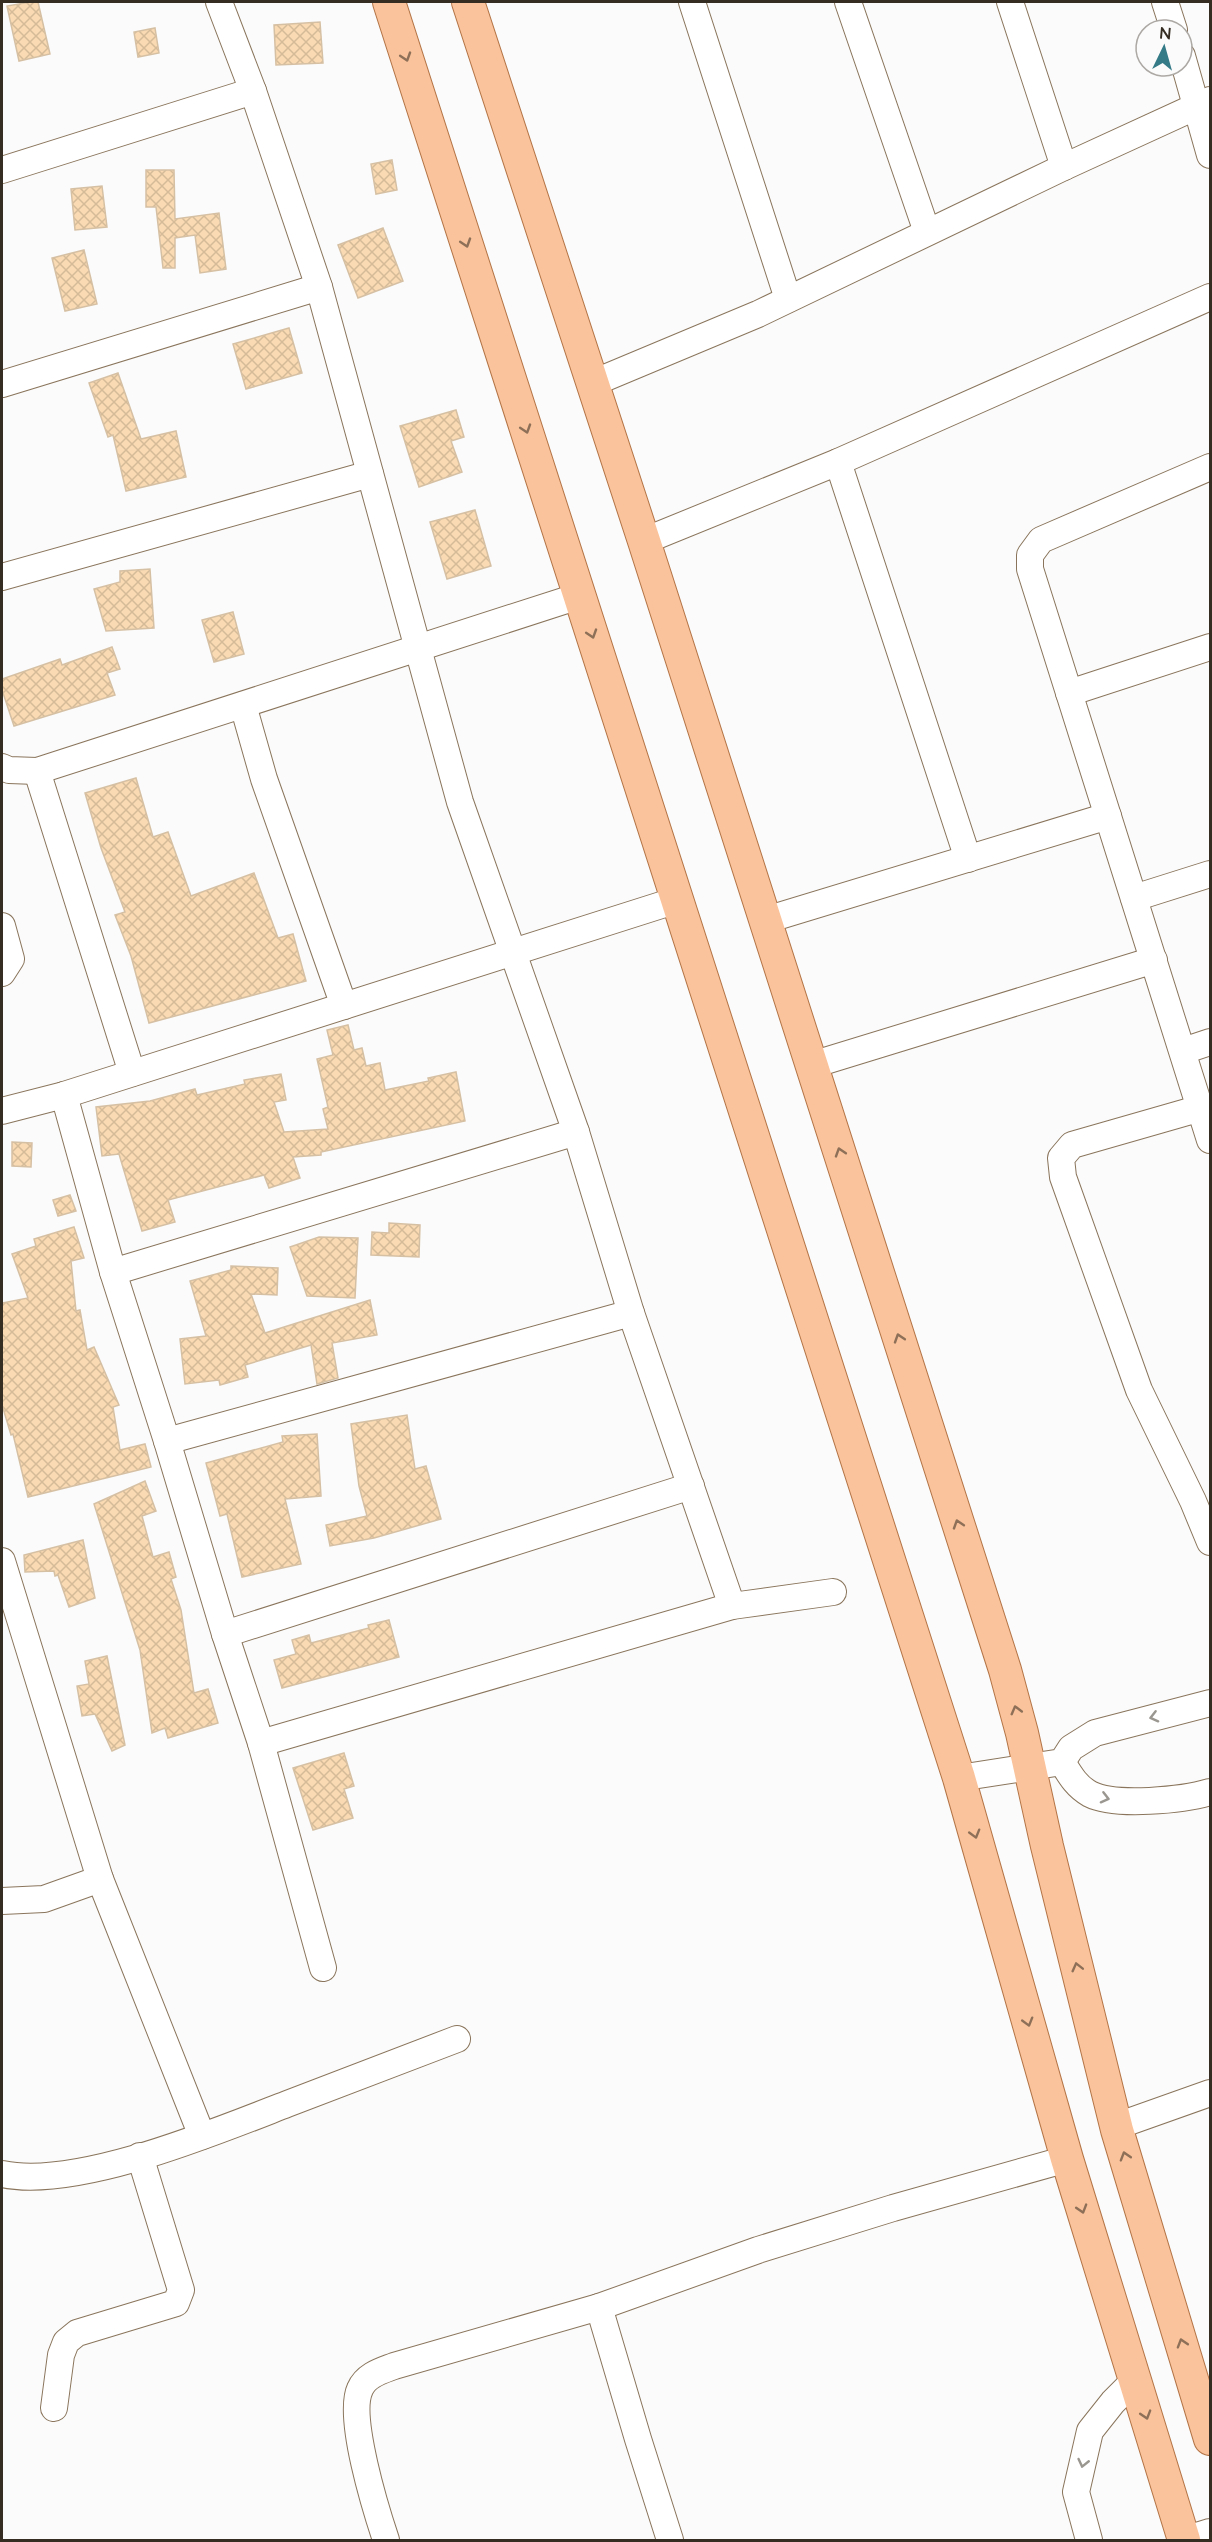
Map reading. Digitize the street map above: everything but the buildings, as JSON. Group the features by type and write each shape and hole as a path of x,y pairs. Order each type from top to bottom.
{"main road":[{"path":"388,2 959,1778 1067,2159 1184,2540"},
{"path":"468,2 644,541 1005,1670 1117,2126 1210,2439"}],"street":[{"path":"219,2 253,91 319,287 460,802 576,1132 631,1313 732,1606"},
{"path":"692,2 704,45 788,299"},
{"path":"848,2 927,232"},
{"path":"1010,2 1064,167"},
{"path":"1165,2 1170,18"},
{"path":"1193,78 1204,102 1210,155"},
{"path":"2,170 253,91"},
{"path":"593,383 788,299 1204,102"},
{"path":"2,384 319,287"},
{"path":"644,541 838,462 1210,297"},
{"path":"838,462 968,859"},
{"path":"1210,467 1041,540 1030,555 1030,569 1210,1140"},
{"path":"2,577 370,474"},
{"path":"2,767 9,770 37,771 579,596"},
{"path":"1070,693 1210,647"},
{"path":"243,705 264,779 344,1006"},
{"path":"37,771 132,1074"},
{"path":"765,920 1108,816"},
{"path":"1134,898 1210,874"},
{"path":"2,1111 132,1074 677,900"},
{"path":"2,926 11,959 2,973"},
{"path":"812,1065 1154,960"},
{"path":"1183,1051 1210,1042"},
{"path":"64,1095 113,1272 261,1743 323,1968"},
{"path":"1201,1108 1072,1144 1061,1158 1063,1177 1139,1390 1202,1499 1210,1542"},
{"path":"113,1272 576,1132"},
{"path":"167,1441 631,1313"},
{"path":"225,1634 691,1486"},
{"path":"2,1561 100,1879 202,2136"},
{"path":"261,1743 732,1606 833,1592"},
{"path":"959,1778 1062,1762 1071,1748 1095,1733 1210,1704"},
{"path":"1062,1762 1075,1783 1091,1795 1112,1801 1147,1801 1210,1792"},
{"path":"2,1901 44,1899 100,1879"},
{"path":"2,2174 46,2176 93,2168 140,2156 202,2136 457,2039"},
{"path":"1117,2126 1210,2093"},
{"path":"54,2408 61,2355 66,2342 77,2333 176,2303 181,2290 140,2156"},
{"path":"386,2541 371,2491 357,2414 360,2389 371,2375 394,2366 599,2307 758,2250 881,2211 1067,2159"},
{"path":"599,2307 670,2541"},
{"path":"1089,2541 1076,2492 1090,2431 1113,2402 1135,2380"},
{"path":"1184,2540 1210,2532"}]}
